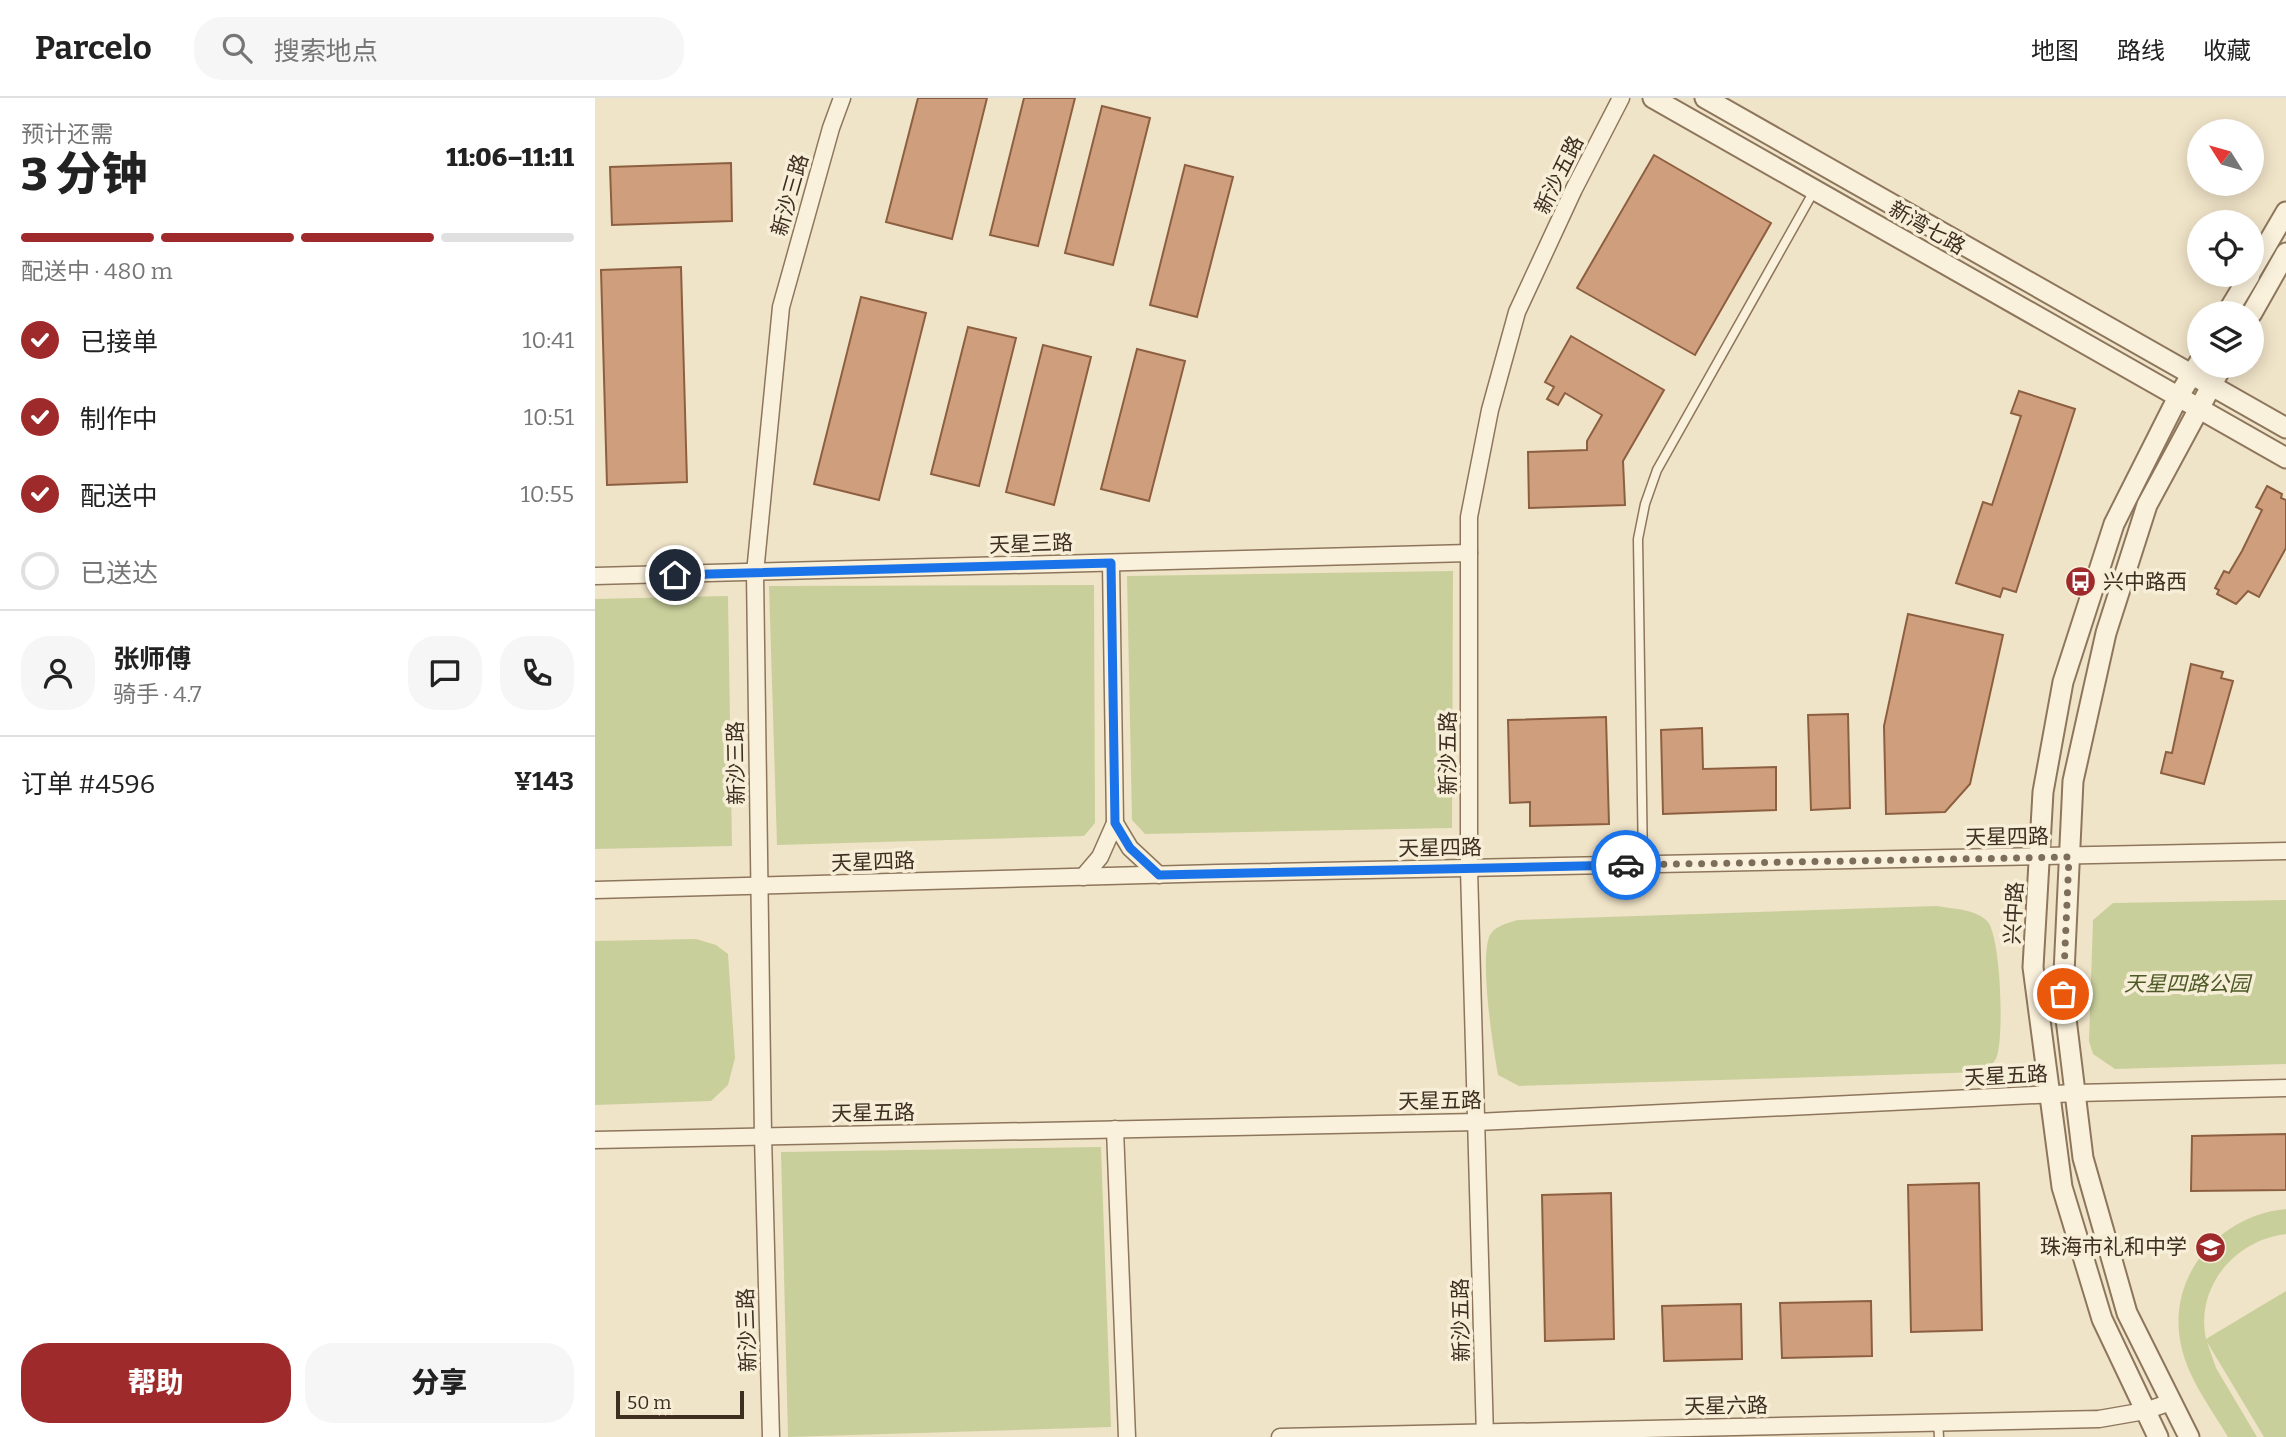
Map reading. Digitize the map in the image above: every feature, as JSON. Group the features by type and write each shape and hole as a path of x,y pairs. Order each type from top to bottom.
{"street":[{"name":"新沙三路","path":"771,1437 758,886 755,573 781,307 831,128 842,98"},
{"name":"新沙五路","path":"1485,1434 1469,869 1471,504 1490,410 1517,312 1574,188 1621,98"},
{"name":"新湾七路","path":"1653,98 2286,458"},
{"name":"新湾七路","path":"1705,98 2187,363"},
{"path":"2264,250 2286,212"},
{"path":"2259,301 2286,253"},
{"name":"兴中路","path":"2158,1437 2102,1320 2062,1187 2033,967 2043,792 2063,682 2114,524 2190,378"},
{"name":"新湾七路","path":"2205,378 2211,385 2286,428"},
{"path":"2189,1437 2127,1313 2083,1158 2063,994 2073,781 2106,633 2147,505 2215,378"},
{"name":"天星三路","path":"595,576 1469,553"},
{"path":"1083,877 1100,857 1115,823 1111,563"},
{"path":"1115,823 1130,848 1159,875"},
{"name":"天星四路","path":"595,890 2286,851"},
{"name":"天星五路","path":"595,1140 1477,1122 2075,1093 2286,1088"},
{"path":"1115,1129 1127,1437"},
{"name":"天星六路","path":"1280,1437 1939,1430 2099,1419 2171,1402"}],"lane":[{"path":"1643,865 1638,539 1645,504 1657,470 1815,190"}],"green space":[{"path":"1453,571 1452,828 1145,834 1132,820 1127,576"},
{"path":"1094,585 1095,823 1084,836 777,845 769,586"},
{"path":"728,596 732,846 595,849 595,599"},
{"name":"天星四路公园","path":"2286,900 2286,1064 2115,1069 2093,1054 2089,1041 2093,920 2113,903"},
{"path":"1937,906 1978,914 1988,922 1992,932 2000,988 1999,1045 1996,1058 1983,1072 1519,1086 1498,1075 1488,1003 1486,962 1490,935 1503,925 1518,920"},
{"path":"696,939 716,945 728,954 735,1058 728,1085 711,1101 595,1105 595,941"},
{"path":"1101,1147 1111,1427 788,1437 781,1152"},
{"path":"2286,1209 2286,1234 2267,1238 2250,1246 2235,1256 2223,1269 2213,1285 2204,1320 2206,1339 2286,1291 2286,1437 2264,1437 2207,1342 2216,1368 2257,1437 2228,1437 2201,1393 2184,1358 2178,1320 2182,1296 2190,1274 2203,1254 2219,1237 2239,1223"}],"building":[{"path":"918,98 987,98 952,239 886,222"},
{"path":"1024,98 1075,98 1038,246 990,235"},
{"path":"1102,106 1150,118 1113,265 1065,253"},
{"path":"1654,155 1771,223 1695,355 1577,288"},
{"path":"731,163 732,221 612,225 610,167"},
{"path":"1185,165 1233,177 1197,317 1150,305"},
{"path":"681,267 687,482 607,485 601,270"},
{"path":"861,297 926,313 879,500 814,484"},
{"path":"968,327 1016,338 979,486 931,474"},
{"path":"1571,336 1664,390 1623,461 1625,505 1529,508 1528,452 1587,450 1587,441 1602,415 1565,393 1558,405 1547,399 1554,387 1545,382"},
{"path":"1043,345 1091,357 1054,505 1006,492"},
{"path":"1137,349 1185,361 1149,501 1101,489"},
{"path":"2019,391 2075,409 2016,592 2003,588 2000,597 1956,583 1983,502 1992,505 2021,416 2011,413"},
{"path":"2267,486 2282,494 2281,498 2286,500 2286,548 2259,597 2248,591 2236,604 2217,594 2219,590 2215,588 2224,571 2229,573 2242,551 2262,510 2256,507"},
{"path":"1908,614 2003,635 1970,784 1945,812 1886,814 1884,726"},
{"path":"2191,664 2223,672 2221,678 2233,681 2204,784 2161,773 2166,752 2172,753"},
{"path":"1848,714 1850,808 1811,810 1808,715"},
{"path":"1606,717 1609,824 1530,826 1530,802 1510,803 1508,720"},
{"path":"1702,728 1703,769 1776,767 1776,810 1663,814 1661,730"},
{"path":"2286,1134 2286,1190 2191,1191 2192,1136"},
{"path":"1979,1183 1982,1330 1911,1332 1908,1185"},
{"path":"1611,1193 1614,1339 1545,1341 1542,1195"},
{"path":"1871,1301 1872,1356 1782,1358 1780,1303"},
{"path":"1741,1304 1742,1359 1664,1361 1662,1306"}],"way so far":[{"path":"1626,865 2069,857 2063,994"}],"place":[{"name":"兴中路西","path":"2080,582"},
{"name":"珠海市礼和中学","path":"2210,1247"}],"route":[{"path":"675,575 1111,563 1115,823 1130,848 1159,875 1626,865"}]}
